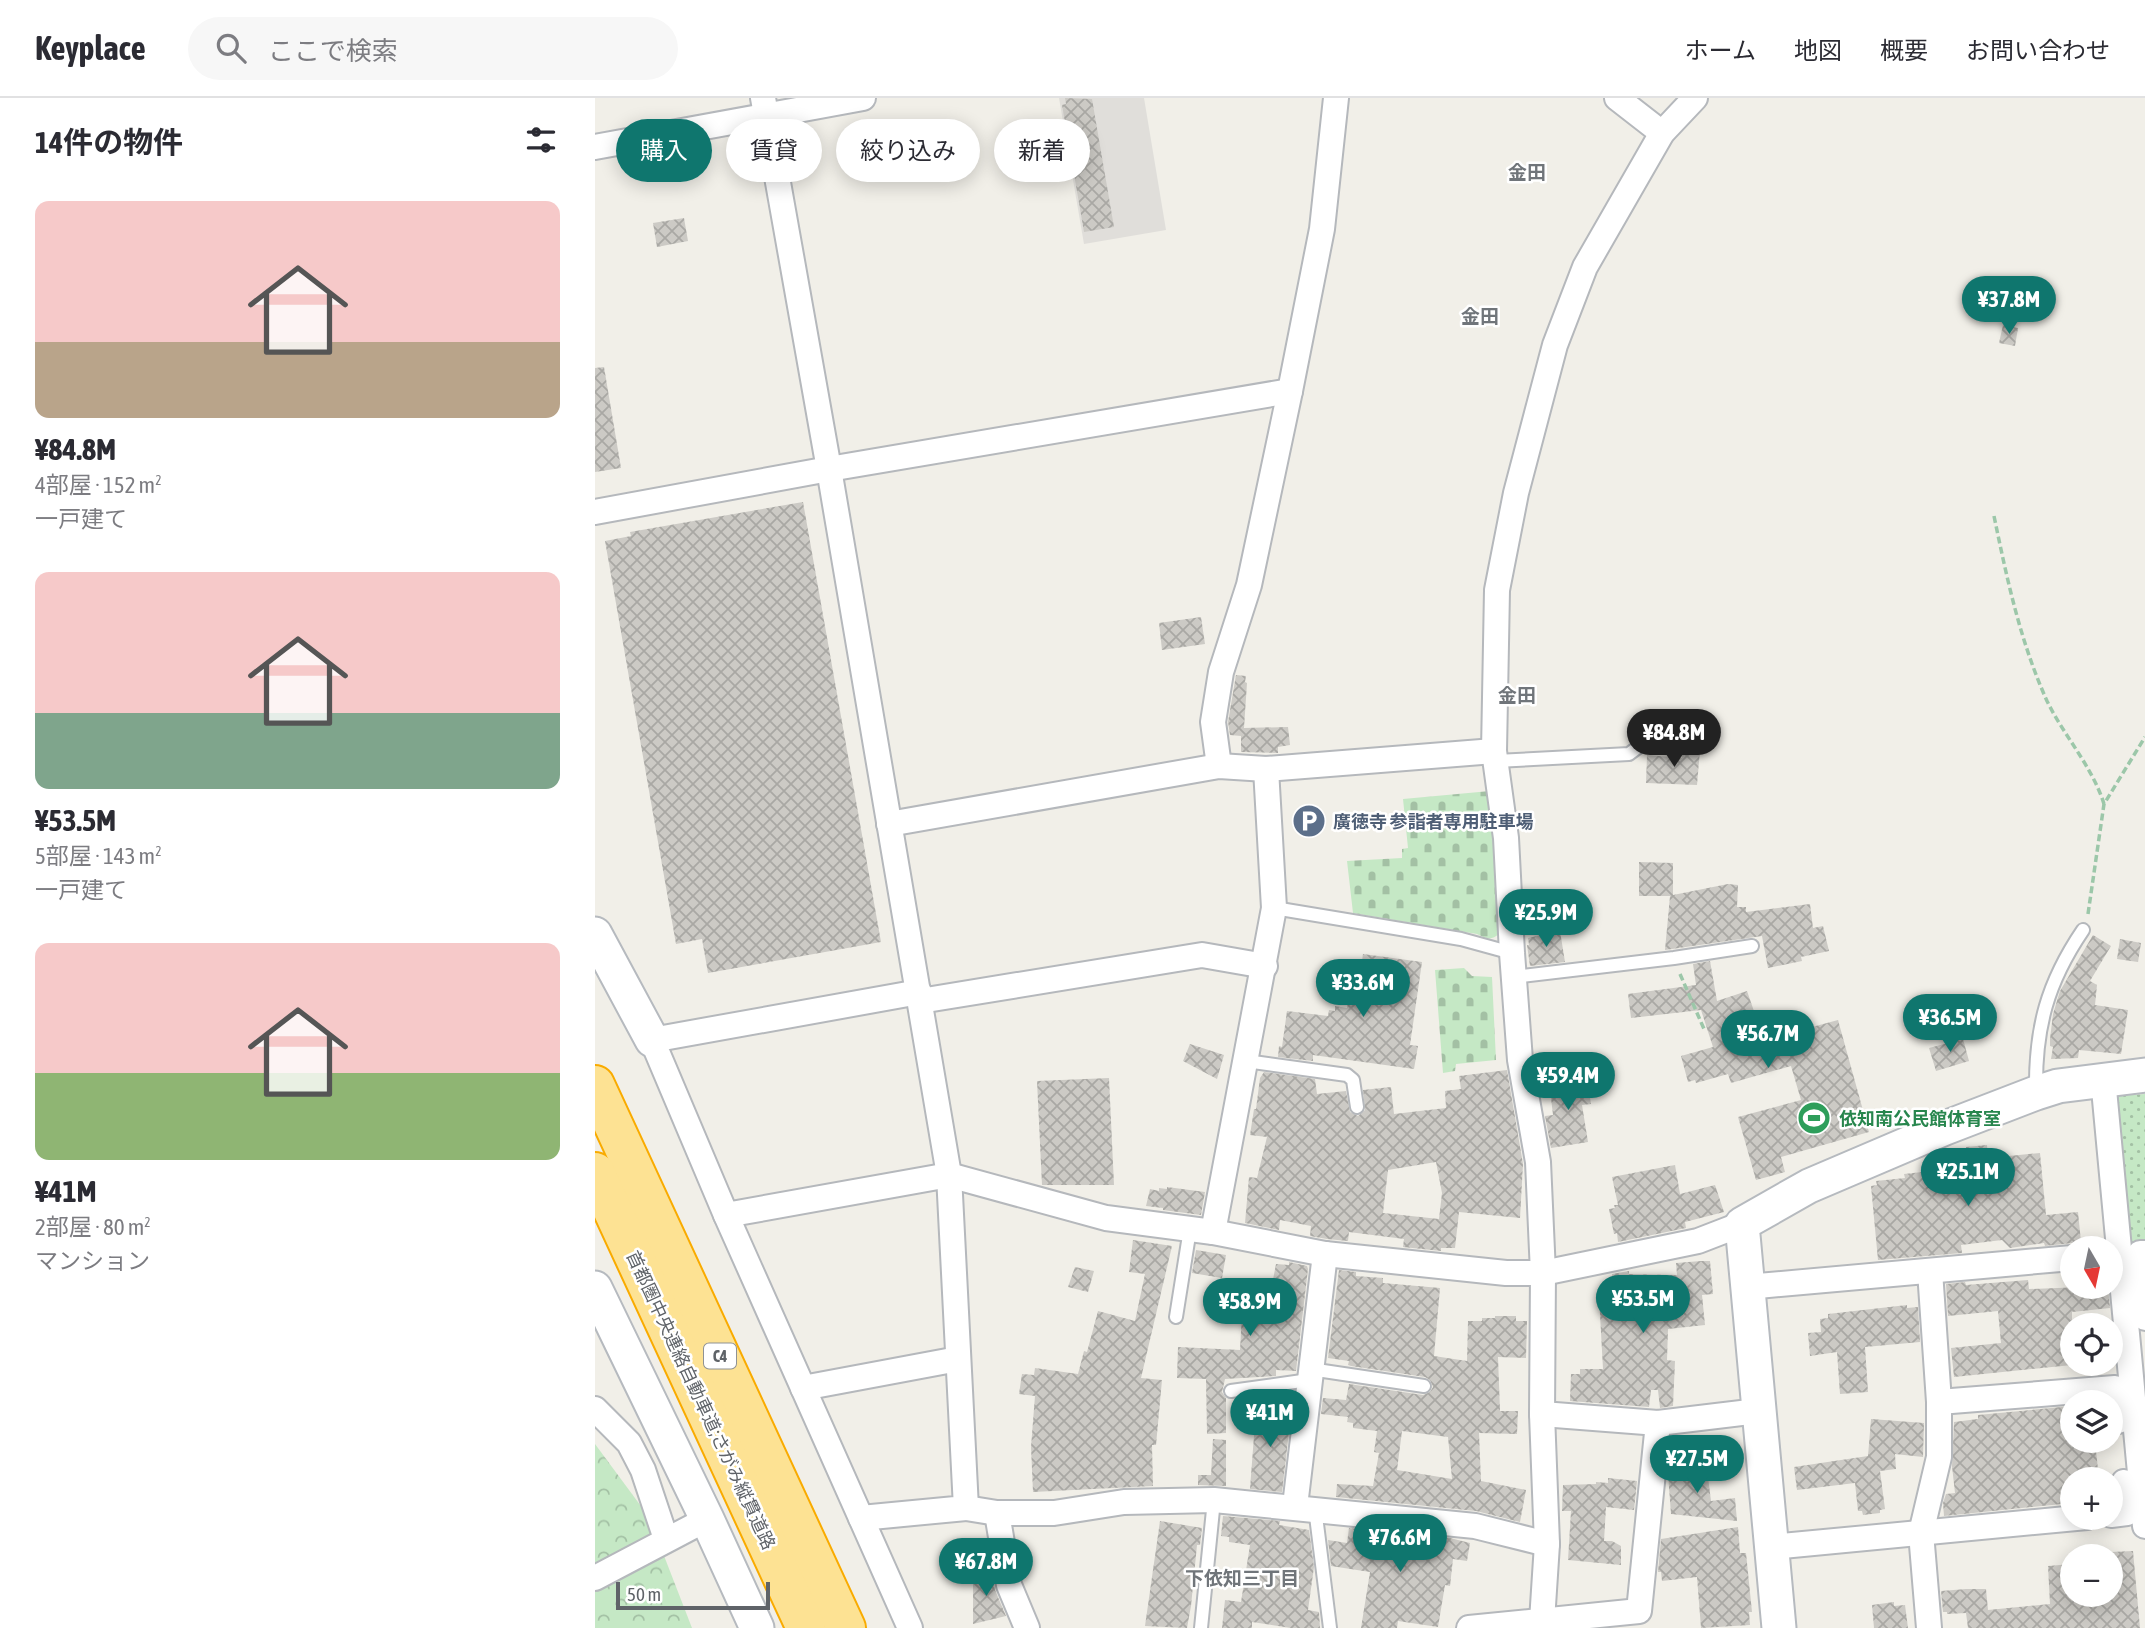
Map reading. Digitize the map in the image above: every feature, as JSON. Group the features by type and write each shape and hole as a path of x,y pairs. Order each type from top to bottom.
{"highway":[{"name":"首都圏中央連絡自動車道;さがみ縦貫道路","path":"595,1085 846,1628"},
{"name":"首都圏中央連絡自動車道;さがみ縦貫道路","path":"595,1172 806,1628"}],"street":[{"path":"595,147 765,106 863,98"},
{"path":"1219,766 1213,722 1221,672 1249,585 1290,391 1322,229 1336,98"},
{"path":"1617,98 1662,133"},
{"path":"1542,1621 1547,1544 1542,1414 1543,1273 1538,1161 1520,1060 1506,838 1495,756 1497,590 1516,493 1555,345 1585,267 1662,133 1695,98"},
{"path":"765,106 949,1175 966,1508"},
{"path":"595,512 829,468 1290,391"},
{"path":"889,824 1219,766 1266,769 1495,756"},
{"path":"1202,1231 1246,1061 1274,908 1266,769"},
{"path":"595,934 652,1040 726,1215 910,1628"},
{"path":"652,1040 920,996 1202,955 1265,966"},
{"path":"726,1215 949,1175 1106,1218 1202,1231 1325,1254 1506,1273 1543,1273 1697,1241 1742,1224 1809,1186 1945,1128 2036,1093 2145,1075"},
{"path":"2095,1085 2101,1236"},
{"path":"2095,1085 2145,1526"},
{"path":"1742,1224 1779,1628"},
{"path":"2145,1253 2140,1253 2139,1257 2145,1318"},
{"path":"1305,1507 1309,1374 1325,1254"},
{"path":"1747,1287 2060,1259"},
{"path":"1929,1628 1921,1533 1939,1457 1939,1402 1930,1271"},
{"path":"595,1288 707,1518 757,1628"},
{"path":"803,1388 958,1359"},
{"path":"1939,1402 2115,1388 2123,1467"},
{"path":"595,1409 629,1443 643,1470 666,1539"},
{"path":"1542,1414 1658,1423 1758,1411"},
{"path":"1469,1628 1542,1621 1638,1620 1658,1423"},
{"path":"2123,1471 2127,1513 2123,1514"},
{"path":"861,1518 966,1508 997,1513 1054,1513 1124,1502 1214,1500 1475,1526 1547,1544"},
{"path":"997,1513 1009,1586 1027,1628"},
{"path":"595,1578 707,1518"},
{"path":"1772,1547 2060,1520"}],"lane":[{"path":"1495,756 1629,754 1641,745 1642,733"},
{"path":"1274,908 1461,939 1513,965 1674,958 1752,946"},
{"path":"2036,1093 2038,1049 2045,1003 2083,930"},
{"path":"1246,1061 1347,1075 1353,1080 1357,1107"},
{"path":"1175,1317 1202,1231"},
{"path":"1231,1391 1309,1374 1424,1386"},
{"path":"1201,1628 1214,1500"},
{"path":"1305,1507 1330,1628"}],"path":[{"path":"1994,516 2023,642 2056,718 2087,767 2103,804"},
{"path":"2083,930 2090,904 2103,804 2145,737"},
{"path":"1674,958 1704,1030"}],"shaded area":[{"path":"1059,98 1144,98 1166,230 1084,244 1073,182 1090,182 1090,119 1063,119"}],"green space":[{"path":"1490,791 1500,933 1489,938 1353,913 1347,861 1402,858 1402,849 1408,848 1403,799"},
{"path":"1464,968 1472,976 1492,977 1496,1060 1456,1064 1455,1071 1443,1073 1435,970"},
{"path":"2145,1094 2145,1243 2129,1244 2116,1096"},
{"path":"595,1444 649,1517 692,1628 595,1628"}],"building":[{"path":"1065,98 1092,99 1114,227 1084,232 1075,182 1090,182 1090,119 1064,119 1062,105 1066,104"},
{"path":"684,218 688,241 657,247 653,223"},
{"path":"2003,325 2018,328 2015,346 1999,343"},
{"path":"604,367 621,468 595,472 595,368"},
{"path":"803,502 881,942 708,973 702,939 676,944 605,541 631,536 630,532"},
{"path":"1201,617 1205,644 1162,650 1159,623"},
{"path":"1236,675 1246,676 1244,728 1288,727 1290,745 1278,747 1278,753 1241,752 1241,736 1230,735 1228,722"},
{"path":"1683,749 1700,750 1697,785 1646,783 1647,755 1682,758"},
{"path":"1639,862 1673,863 1673,895 1728,884 1738,885 1737,907 1746,907 1746,912 1810,904 1813,928 1823,926 1829,951 1801,957 1802,961 1768,968 1762,936 1665,950 1670,896 1639,896"},
{"path":"1567,900 1568,921 1545,923 1544,902"},
{"path":"1560,931 1565,962 1530,966 1528,938"},
{"path":"2093,935 2111,946 2090,981 2097,985 2095,1005 2128,1010 2121,1054 2079,1050 2078,1058 2051,1059 2053,1014 2060,991"},
{"path":"2120,939 2141,943 2138,962 2117,959"},
{"path":"1363,954 1422,962 1410,1045 1418,1046 1414,1069 1313,1055 1313,1061 1278,1057 1287,1011 1328,1016 1329,1010 1335,1011 1335,1006 1347,1008 1352,967 1361,968"},
{"path":"1710,961 1717,1001 1747,991 1764,1040 1838,1020 1869,1132 1781,1157 1785,1172 1756,1180 1738,1117 1801,1100 1791,1066 1731,1083 1728,1074 1696,1083 1695,1080 1688,1082 1681,1056 1713,1047 1701,1010 1631,1018 1628,994 1696,985 1693,964"},
{"path":"1962,1035 1969,1061 1936,1071 1929,1048 1948,1043 1947,1039"},
{"path":"1190,1044 1224,1055 1217,1079 1183,1061"},
{"path":"1507,1070 1523,1164 1520,1218 1459,1212 1455,1248 1441,1248 1441,1251 1403,1247 1404,1239 1349,1232 1348,1241 1310,1236 1311,1226 1280,1220 1279,1230 1245,1223 1249,1177 1257,1178 1267,1137 1250,1135 1260,1078 1264,1072 1315,1079 1317,1094 1346,1091 1350,1112 1358,1116 1365,1110 1363,1090 1391,1087 1394,1114 1446,1108 1445,1091 1461,1089 1459,1076","holes":["1436,1162 1442,1193 1439,1219 1383,1213 1388,1170"]},
{"path":"1584,1076 1587,1078 1591,1104 1582,1105 1588,1142 1551,1148 1545,1116 1553,1115 1549,1081"},
{"path":"1109,1078 1114,1185 1042,1185 1037,1081"},
{"path":"1987,1145 1988,1158 2040,1153 2046,1215 2078,1212 2080,1236 2060,1236 2060,1244 2045,1246 2044,1243 2010,1248 2002,1240 1961,1245 1962,1253 1878,1260 1871,1186 1877,1185 1876,1181 1905,1178 1904,1174 1968,1167 1966,1147"},
{"path":"1675,1165 1680,1194 1715,1185 1724,1212 1685,1222 1686,1228 1618,1242 1609,1209 1618,1205 1612,1177"},
{"path":"1159,1188 1205,1192 1201,1215 1146,1206 1150,1189 1159,1191"},
{"path":"1133,1240 1172,1246 1141,1378 1162,1380 1156,1445 1152,1445 1153,1486 1033,1492 1031,1447 1035,1396 1019,1394 1022,1374 1034,1375 1035,1368 1078,1374 1098,1311 1135,1321 1145,1274 1129,1272"},
{"path":"1196,1250 1226,1255 1222,1278 1192,1273"},
{"path":"1710,1261 1713,1294 1702,1295 1705,1325 1668,1329 1667,1360 1675,1361 1673,1406 1660,1408 1658,1390 1651,1390 1649,1407 1570,1401 1571,1374 1580,1374 1580,1369 1603,1369 1599,1296 1610,1296 1612,1274 1629,1271 1629,1274 1677,1275 1676,1263"},
{"path":"1289,1262 1307,1266 1308,1269 1296,1371 1276,1370 1276,1376 1225,1379 1222,1392 1226,1398 1226,1433 1207,1434 1206,1379 1177,1378 1178,1347 1240,1350 1242,1313 1218,1312 1218,1309 1208,1308 1209,1287 1271,1290 1276,1264 1289,1265"},
{"path":"1075,1267 1094,1271 1088,1292 1068,1287"},
{"path":"1339,1270 1356,1272 1356,1276 1383,1278 1383,1283 1440,1288 1434,1356 1467,1361 1468,1321 1482,1321 1482,1318 1495,1316 1516,1316 1516,1321 1527,1321 1526,1358 1498,1357 1500,1411 1518,1411 1517,1434 1479,1433 1481,1481 1526,1490 1520,1522 1476,1511 1336,1497 1337,1484 1373,1486 1379,1453 1374,1452 1377,1431 1353,1428 1353,1423 1347,1422 1348,1417 1321,1414 1323,1398 1346,1400 1349,1384 1423,1395 1433,1387 1425,1377 1351,1366 1348,1365 1349,1361 1328,1358","holes":["1402,1431 1448,1437 1452,1479 1397,1470"]},
{"path":"2028,1280 2029,1289 2060,1288 2060,1299 2109,1299 2110,1308 2060,1313 2060,1366 1954,1377 1951,1348 2001,1343 1998,1311 1948,1316 1946,1284 1965,1282 1966,1285"},
{"path":"1907,1305 1907,1308 1918,1307 1920,1342 1865,1347 1868,1392 1840,1394 1837,1352 1810,1356 1808,1333 1821,1332 1820,1319 1828,1318 1828,1314"},
{"path":"1281,1405 1292,1406 1282,1492 1250,1489 1256,1409 1280,1411"},
{"path":"2060,1407 2060,1453 2096,1453 2098,1467 2060,1467 2060,1504 1944,1516 1943,1503 1946,1494 1955,1493 1952,1466 1954,1422 1978,1419 1978,1415"},
{"path":"1871,1419 1924,1423 1923,1457 1895,1454 1896,1469 1880,1471 1885,1509 1880,1510 1880,1513 1863,1515 1862,1511 1858,1511 1855,1483 1797,1490 1794,1467 1868,1456"},
{"path":"1213,1439 1226,1440 1226,1486 1198,1485 1198,1475 1211,1475"},
{"path":"1706,1461 1711,1501 1735,1498 1737,1521 1671,1514 1668,1474 1680,1473 1679,1464"},
{"path":"1608,1478 1637,1481 1634,1510 1606,1507 1604,1541 1612,1541 1621,1546 1621,1565 1568,1560 1571,1511 1562,1511 1563,1485 1608,1483"},
{"path":"1223,1516 1280,1521 1279,1525 1309,1530 1314,1567 1308,1610 1319,1612 1320,1628 1291,1628 1252,1622 1252,1628 1222,1628 1225,1600 1241,1602 1250,1545 1229,1542 1229,1537 1221,1536"},
{"path":"1160,1521 1202,1528 1200,1545 1197,1545 1187,1628 1145,1626"},
{"path":"1738,1527 1740,1553 1746,1553 1752,1612 1749,1612 1750,1625 1701,1628 1697,1577 1662,1581 1661,1572 1658,1572 1661,1539"},
{"path":"1349,1528 1450,1538 1470,1543 1467,1561 1453,1559 1450,1586 1445,1585 1438,1627 1398,1621 1397,1628 1361,1628 1370,1572 1331,1566 1328,1540 1347,1543"},
{"path":"2123,1551 2133,1551 2140,1628 1968,1628 1966,1613 1943,1612 1941,1591 1966,1589 1986,1589 1988,1610 2050,1604 2048,1566 2060,1565 2060,1607 2123,1607"},
{"path":"991,1569 995,1590 1006,1616 973,1624 973,1573"},
{"path":"1894,1602 1894,1606 1905,1605 1908,1628 1874,1628 1872,1605"}],"place":[{"name":"廣徳寺 参詣者専用駐車場","path":"1309,821"},
{"name":"依知南公民館体育室","path":"1814,1118"}],"district":[{"name":"金田","path":"1527,172"},
{"name":"金田","path":"1480,316"},
{"name":"金田","path":"1517,695"},
{"name":"下依知三丁目","path":"1242,1578"}]}
